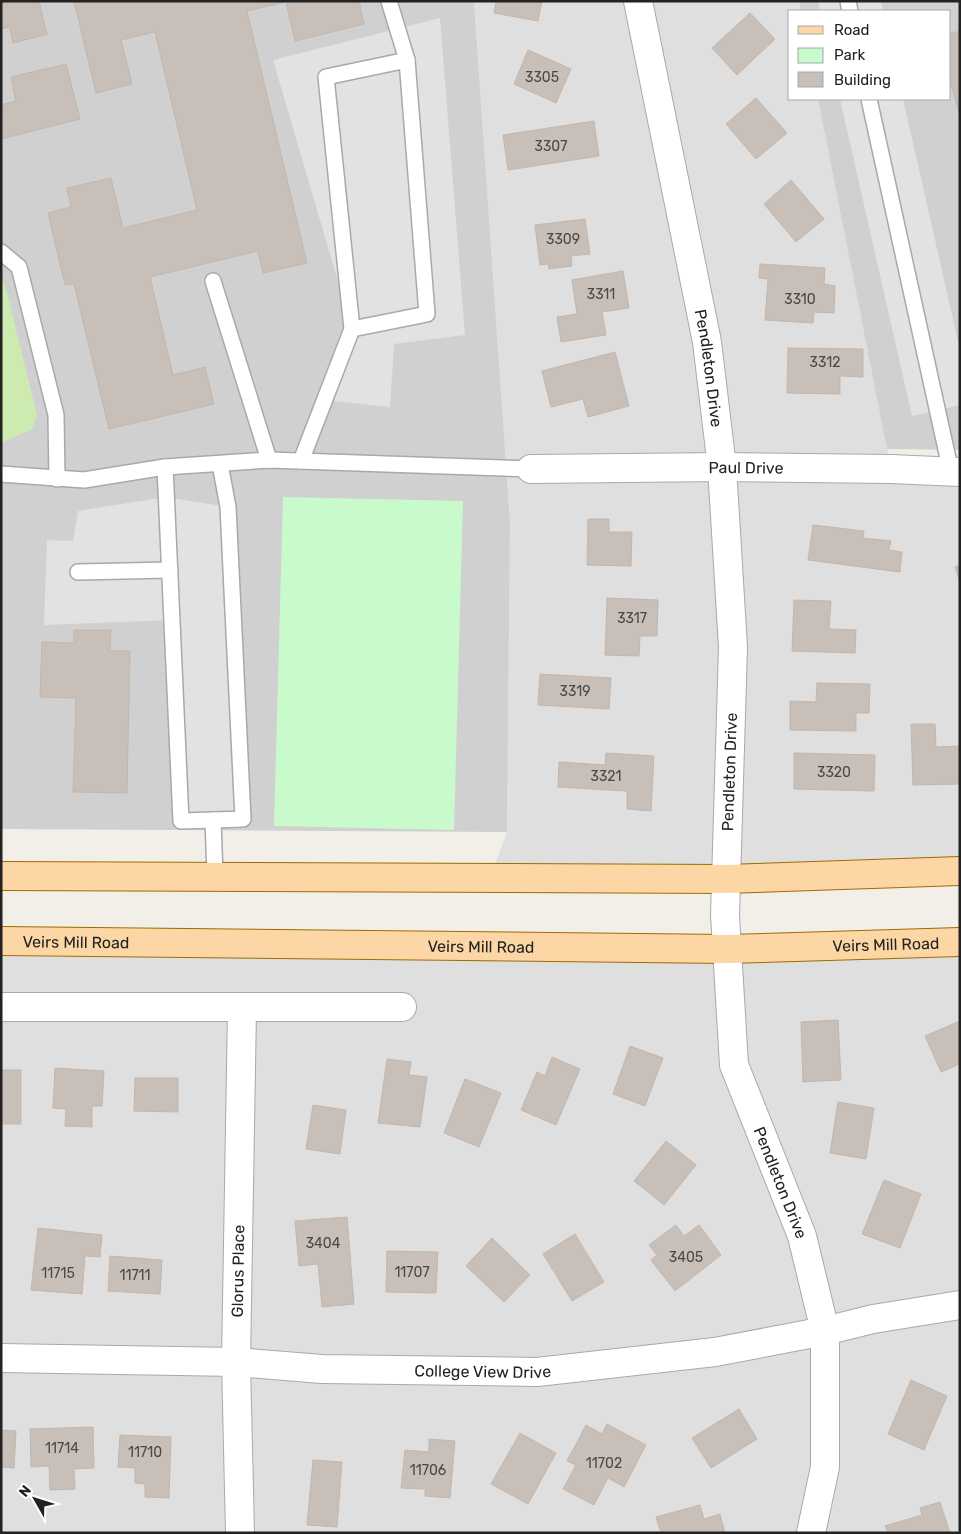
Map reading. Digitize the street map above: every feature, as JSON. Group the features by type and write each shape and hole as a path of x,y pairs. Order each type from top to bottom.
{"main road":[{"path":"1,876 726,879 960,872"},
{"name":"Veirs Mill Road","path":"1,941 727,949 960,942"}],"street":[{"name":"Pendleton Drive","path":"638,1 707,342 722,467 733,647 726,879 727,949 734,1065 802,1236 825,1331 825,1467 811,1533"},
{"name":"Paul Drive","path":"531,469 722,467 891,469 955,472"},
{"path":"1,1007 242,1009 402,1007"},
{"name":"Glorus Place","path":"240,1533 236,1362 242,1009"},
{"name":"College View Drive","path":"1,1358 236,1362 322,1369 537,1372 715,1352 825,1331 873,1319 960,1305"}],"lane":[{"path":"352,330 427,314 407,60 389,1"},
{"path":"301,461 352,330 326,77 407,60"},
{"path":"869,100 955,472"},
{"path":"1,252 19,267 56,415 57,479"},
{"path":"213,281 269,460"},
{"path":"1,474 84,480 165,467 269,460 531,469"},
{"path":"165,467 181,821 243,819 228,507 220,464"},
{"path":"78,572 170,570"},
{"path":"213,820 215,876"}],"shaded area":[{"path":"1,1 474,1 510,522 507,832 1,829"},
{"path":"474,1 799,1 801,10 788,10 788,100 818,100 891,468 960,472 960,871 490,878 507,832 510,522"},
{"path":"799,1 960,1 960,450 887,449 818,100 951,100 951,10 801,10"},
{"path":"818,1 881,1 883,10 820,10"},
{"path":"440,18 465,335 394,344 390,407 325,400 352,329 273,60"},
{"path":"840,100 903,100 960,350 960,405 912,416"},
{"path":"166,497 228,507 243,819 181,821 172,620 44,625 47,540 73,541 78,511"},
{"path":"1,941 960,942 960,1533 1,1533"}],"green space":[{"path":"1,277 6,289 37,415 32,429 1,443"},
{"path":"283,497 463,501 454,830 274,826"}],"building":[{"path":"8,1 39,1 47,34 13,43 10,27 1,29 1,3"},
{"path":"74,1 359,1 364,24 295,41 286,2 247,11 307,263 263,273 258,251 150,277 173,375 205,367 214,404 109,429 74,284 65,285 48,213 71,207 67,188 111,178 123,228 197,210 155,32 121,40 132,84 96,93"},
{"path":"496,1 542,1 538,21 494,13"},
{"path":"750,13 775,39 737,75 712,48"},
{"path":"960,31 960,116 951,84 951,34"},
{"path":"528,50 571,69 556,103 514,84"},
{"path":"66,64 80,119 1,139 1,105 16,101 11,77"},
{"path":"756,98 787,133 756,159 726,124"},
{"path":"594,121 599,156 508,170 503,135"},
{"path":"791,180 824,219 796,242 764,204"},
{"path":"585,219 590,254 571,256 572,266 549,269 548,264 540,265 535,225"},
{"path":"760,264 825,268 824,284 835,286 834,313 814,312 813,323 765,320 768,279 759,278"},
{"path":"623,271 629,308 602,312 606,335 561,342 557,317 577,314 572,280"},
{"path":"788,348 863,349 863,377 840,376 840,394 787,393"},
{"path":"615,352 629,406 588,417 583,399 551,407 542,371"},
{"path":"588,519 609,519 609,532 632,532 631,566 587,565"},
{"path":"813,525 864,531 863,538 891,541 889,550 902,552 900,572 808,560"},
{"path":"960,565 960,582 955,567"},
{"path":"607,598 658,600 657,636 640,636 639,656 605,655"},
{"path":"794,600 831,601 829,629 856,630 855,653 792,651"},
{"path":"74,630 111,630 110,651 130,651 127,793 73,792 76,698 40,697 42,642 74,643"},
{"path":"540,674 611,678 609,709 538,705"},
{"path":"817,683 870,684 869,713 856,713 856,731 790,730 790,701 816,702"},
{"path":"911,724 935,724 936,747 960,746 960,784 913,785"},
{"path":"606,753 654,756 651,811 627,809 627,791 558,787 559,762 605,765"},
{"path":"794,753 875,755 874,791 794,789"},
{"path":"838,1020 841,1080 803,1082 801,1022"},
{"path":"960,1021 960,1064 941,1072 925,1036"},
{"path":"630,1046 663,1058 645,1106 613,1094"},
{"path":"552,1057 580,1069 556,1125 521,1110 537,1072 545,1076"},
{"path":"387,1059 411,1062 409,1075 427,1077 420,1127 378,1123"},
{"path":"55,1068 104,1071 102,1106 92,1106 92,1127 65,1126 66,1109 53,1108"},
{"path":"1,1070 21,1070 21,1124 1,1124"},
{"path":"135,1078 178,1078 178,1112 134,1111"},
{"path":"465,1079 501,1093 479,1147 444,1133"},
{"path":"838,1102 874,1108 866,1159 830,1153"},
{"path":"313,1105 346,1110 340,1154 306,1149"},
{"path":"666,1141 696,1165 664,1205 634,1181"},
{"path":"884,1180 921,1194 900,1248 862,1234"},
{"path":"347,1217 354,1304 322,1307 318,1264 299,1266 295,1221"},
{"path":"676,1225 684,1236 699,1225 721,1255 675,1291 651,1260 657,1255 649,1245"},
{"path":"38,1228 102,1235 100,1257 85,1256 82,1294 31,1290"},
{"path":"575,1234 604,1282 572,1301 543,1254"},
{"path":"492,1238 530,1275 504,1302 466,1266"},
{"path":"387,1251 438,1252 436,1293 386,1292"},
{"path":"110,1256 162,1260 160,1294 108,1291"},
{"path":"911,1380 947,1396 924,1450 888,1434"},
{"path":"739,1409 757,1439 711,1468 692,1438"},
{"path":"607,1424 646,1445 624,1487 608,1478 594,1505 563,1489 576,1465 567,1461 586,1425 602,1434"},
{"path":"93,1427 94,1468 74,1469 75,1489 50,1490 49,1466 31,1467 30,1429"},
{"path":"1,1430 16,1431 14,1468 1,1467"},
{"path":"520,1433 556,1453 528,1504 491,1484"},
{"path":"120,1435 171,1437 169,1498 145,1497 145,1484 135,1483 135,1468 118,1467"},
{"path":"429,1439 455,1441 450,1498 425,1496 425,1489 401,1488 405,1450 429,1452"},
{"path":"313,1460 342,1462 337,1527 307,1525"},
{"path":"940,1502 950,1533 888,1533 885,1526 922,1515 920,1508"},
{"path":"700,1505 704,1519 720,1514 725,1533 661,1533 656,1517"}]}
